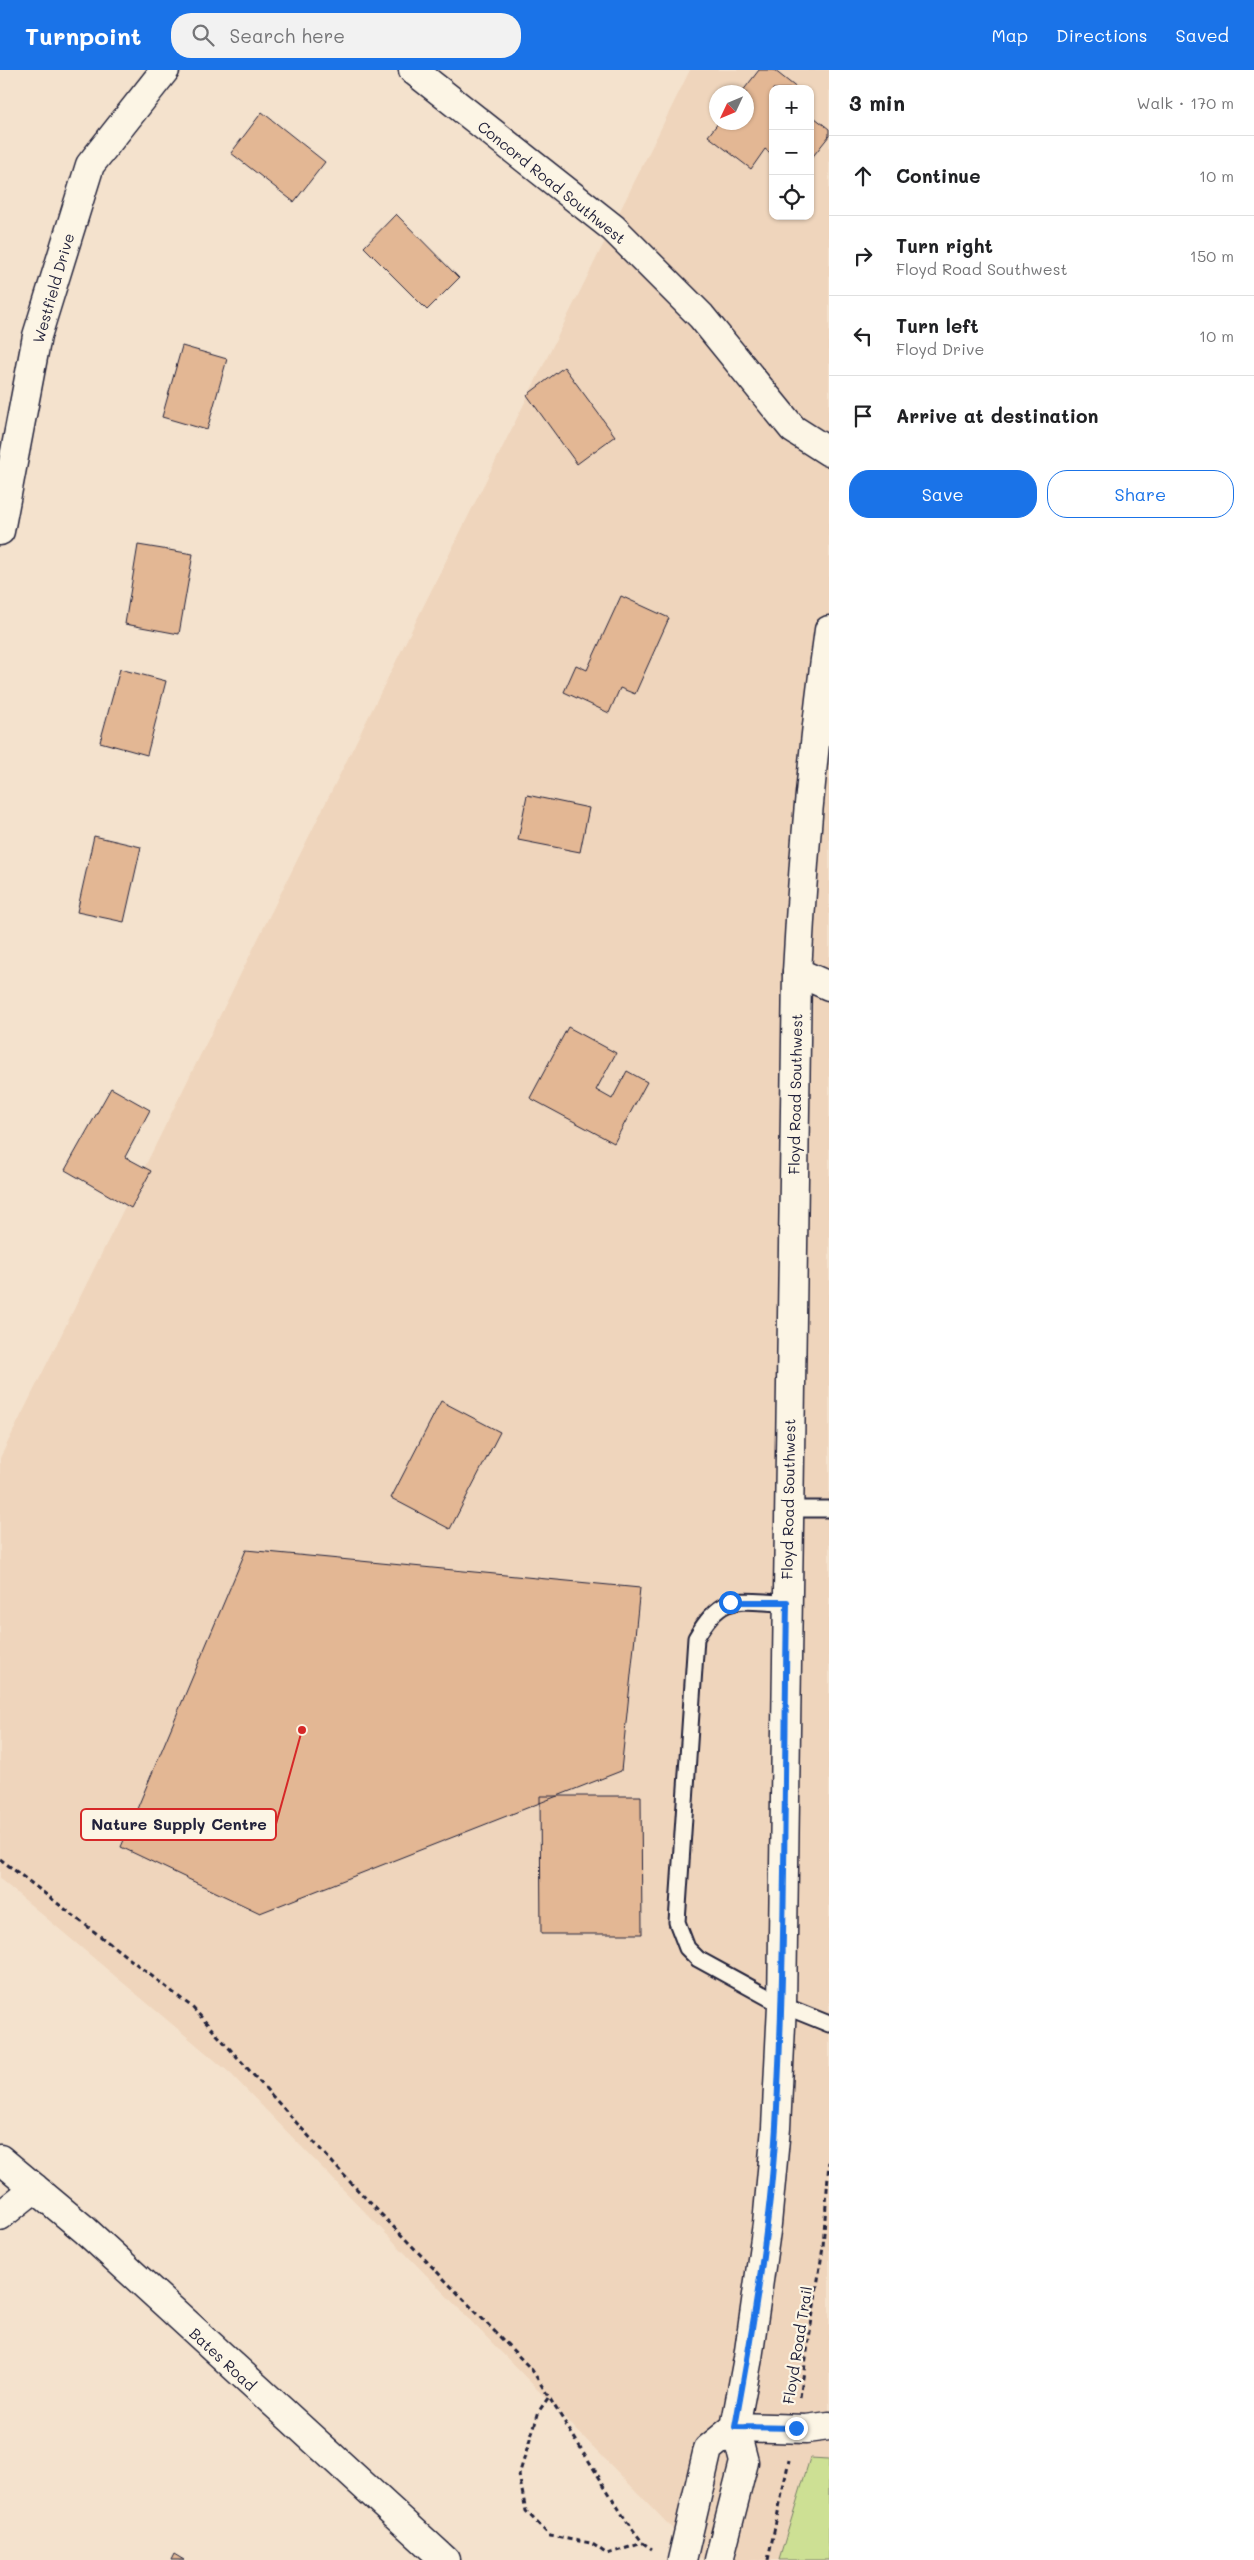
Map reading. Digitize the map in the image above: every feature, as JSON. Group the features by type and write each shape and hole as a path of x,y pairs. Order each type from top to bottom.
{"main road":[{"name":"Westfield Drive","path":"0,531 37,336 90,164 165,70"},
{"name":"Concord Road Southwest","path":"412,70 613,228 701,316 793,430 829,452"},
{"name":"Floyd Road Southwest","path":"719,2560 744,2462 735,2427 767,2224 776,2128 782,2005 797,972 804,844 815,725 829,630"},
{"path":"797,972 829,986"},
{"name":"Bates Road","path":"0,2159 85,2230 445,2560"},
{"path":"0,2216 35,2188"},
{"path":"670,2557 708,2449 735,2427 796,2428 829,2426"}],"lane":[{"path":"788,1509 829,1509"},
{"path":"787,1602 730,1602 717,1608 706,1621 696,1638 677,1922 686,1948 698,1959 782,2005 829,2024"}],"path":[{"path":"0,1859 192,2007 351,2183 532,2370 627,2522 643,2543 670,2557"},
{"name":"Floyd Road Trail","path":"768,2560 796,2428 823,2248 829,2161"},
{"path":"548,2398 539,2410 519,2474 526,2511 550,2536 591,2543 607,2554 643,2543"}],"shaded area":[{"path":"690,70 829,70 829,2560 703,2560 230,2073 0,1879 0,1458"}],"green space":[{"path":"810,2458 829,2459 829,2560 779,2560"}],"building":[{"path":"759,70 774,70 793,85 769,85 769,152 765,149 751,169 708,136 713,130 754,130 754,85 747,85"},
{"path":"262,112 325,162 294,202 231,153"},
{"path":"814,117 829,129 829,136 814,155"},
{"path":"396,214 459,278 427,310 364,247"},
{"path":"182,346 227,359 207,430 162,417"},
{"path":"564,367 615,436 577,464 527,395"},
{"path":"138,545 193,554 179,634 125,624"},
{"path":"621,596 669,618 635,694 620,688 609,713 564,692 576,665 587,670"},
{"path":"120,669 166,681 147,755 100,742"},
{"path":"527,795 589,808 580,852 518,840"},
{"path":"94,836 141,847 124,922 77,912"},
{"path":"568,1027 616,1053 596,1090 612,1099 627,1071 647,1082 614,1143 530,1098"},
{"path":"111,1088 150,1110 125,1157 151,1171 131,1208 65,1170"},
{"path":"441,1401 500,1432 450,1529 391,1498"},
{"path":"246,1550 640,1588 621,1771 260,1913 121,1847"},
{"path":"540,1796 641,1796 642,1934 541,1934"},
{"path":"174,2554 184,2560 171,2560"}],"place":[{"name":"Nature Supply Centre","path":"302,1730"}],"route":[{"path":"730,1602 787,1602 782,2005 776,2128 767,2224 748,2358 735,2427 796,2428"}]}
